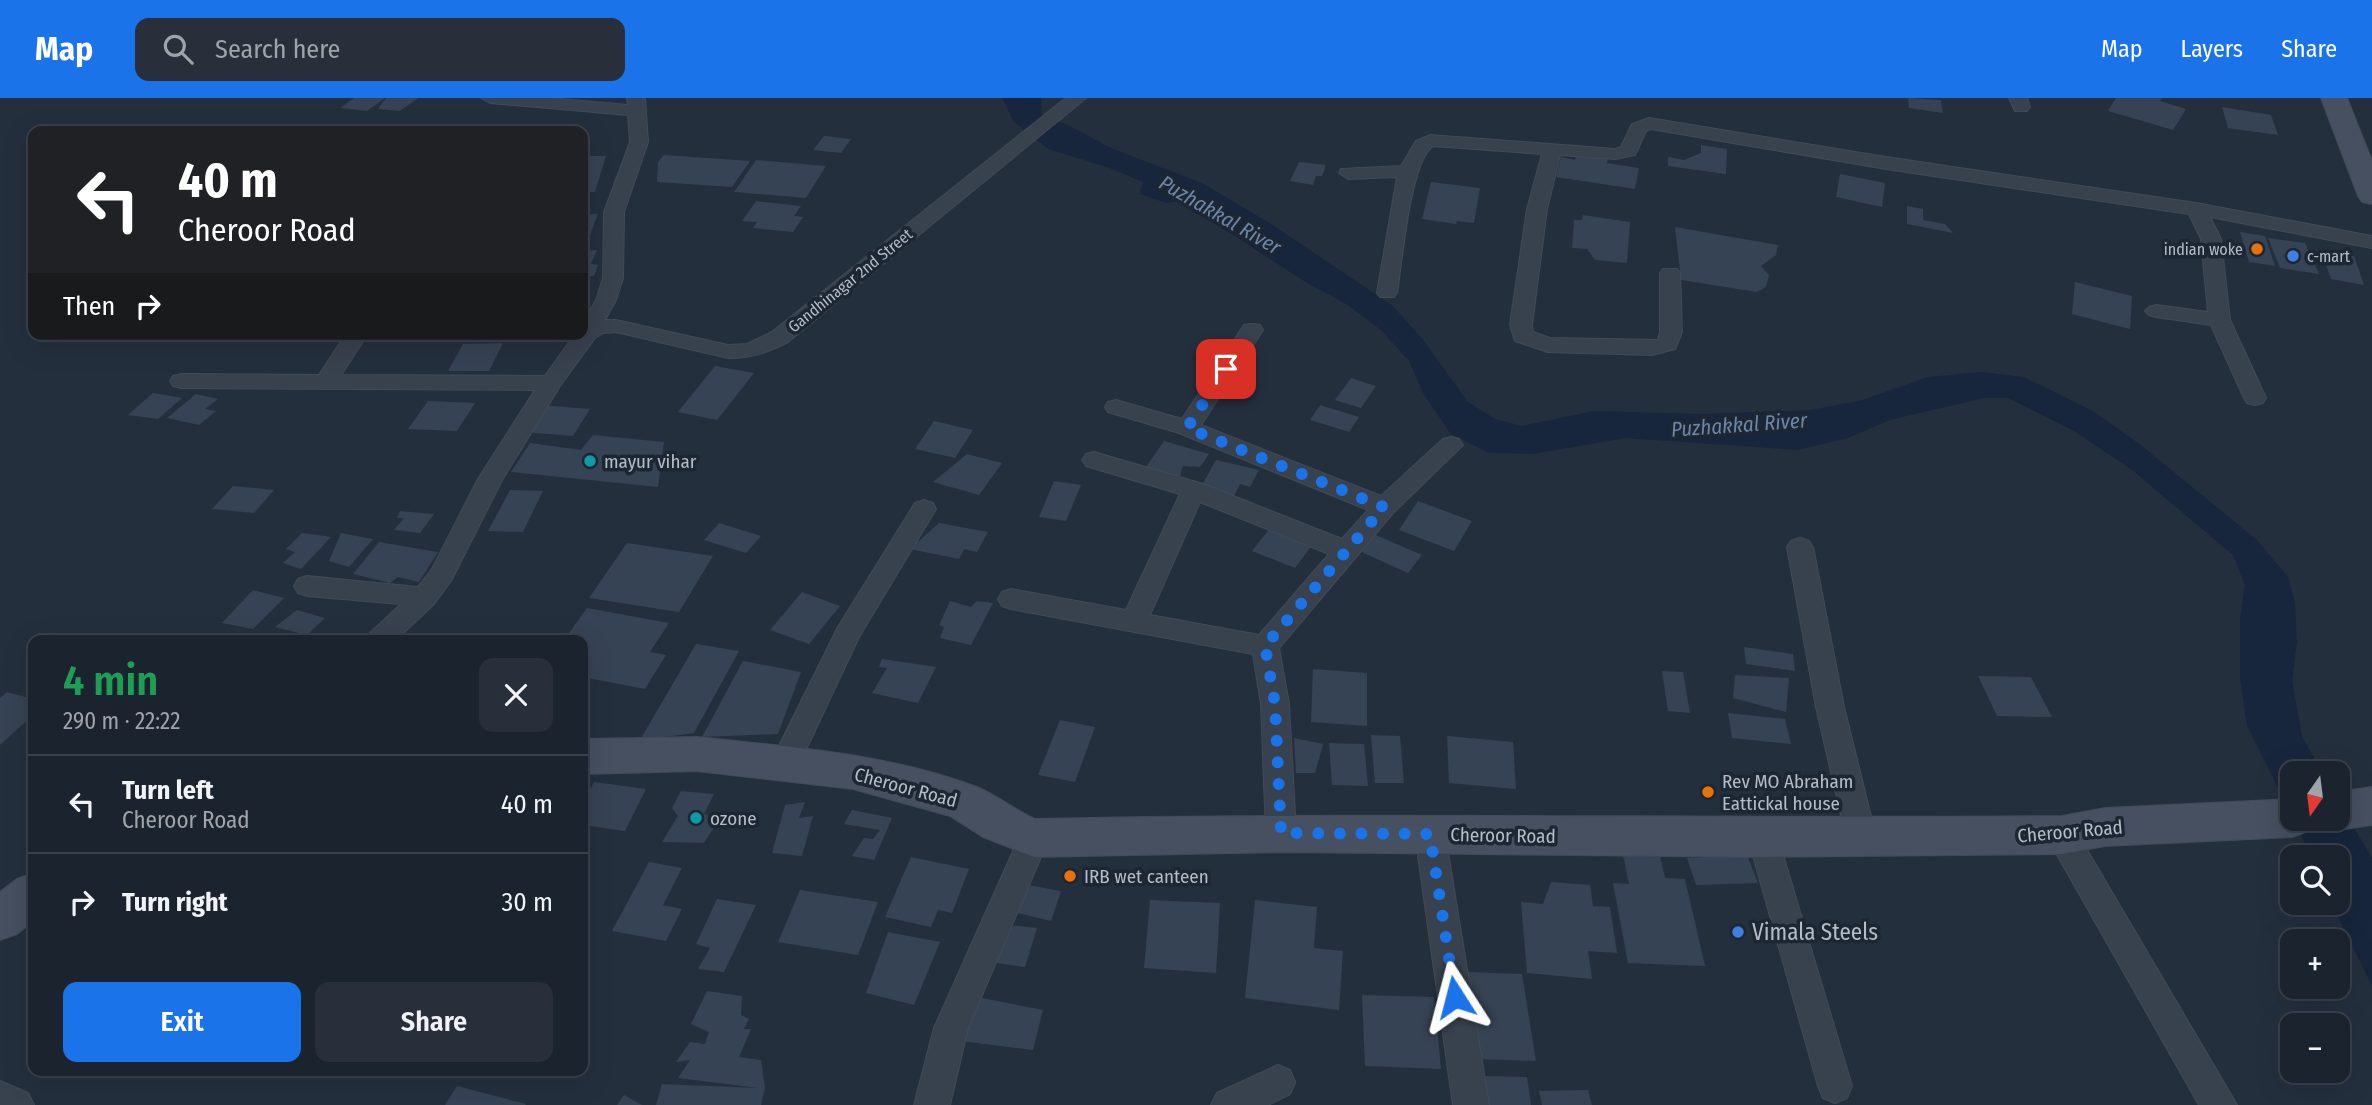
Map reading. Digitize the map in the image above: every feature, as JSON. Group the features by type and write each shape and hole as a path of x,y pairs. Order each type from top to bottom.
{"main road":[{"path":"2334,98 2372,196"},
{"name":"Cheroor Road","path":"588,757 697,754 853,771 963,801 999,824 1034,838 1281,833 1763,838 2062,835 2105,827 2280,819"},
{"path":"2350,809 2372,806"},
{"path":"0,919 28,898"}],"street":[{"path":"490,98 637,105 639,142 614,212 614,278 606,300 588,331"},
{"name":"Gandhinagar 2nd Street","path":"588,332 599,327 616,326 718,349 738,352 760,348 789,330 1077,98"},
{"path":"1387,293 1407,171 1422,145 1430,140 1615,155 1629,152 1638,128 1649,123 1886,163 2196,209 2372,242"},
{"path":"1552,149 1537,209 1521,325 1523,335 1548,345 1652,348 1667,344 1671,332 1670,273"},
{"path":"1348,173 1407,171"},
{"path":"2196,209 2211,239 2219,320 2255,398"},
{"path":"2156,311 2219,320"},
{"path":"1187,428 1252,330"},
{"path":"325,382 353,340"},
{"path":"385,635 425,597 442,574 490,479 582,340"},
{"path":"181,381 551,383"},
{"path":"1116,407 1187,428 1384,507"},
{"path":"1265,646 1384,507 1451,446"},
{"path":"1094,460 1194,490 1346,551"},
{"path":"1134,622 1160,559 1194,490"},
{"path":"785,764 847,634 924,509"},
{"path":"1800,547 1829,707 1861,837"},
{"path":"307,586 425,597"},
{"path":"1011,599 1265,646"},
{"path":"1265,646 1275,704 1281,833"},
{"path":"1430,834 1471,1105"},
{"path":"2062,835 2219,1105"},
{"path":"932,1105 951,1028 1034,838"},
{"path":"1763,838 1835,1086"},
{"path":"1229,1105 1278,1082"},
{"path":"0,1098 16,1105"}],"water":[{"name":"Puzhakkal River","path":"1002,98 1041,98 1042,116 1068,125 1113,149 1202,183 1268,222 1393,306 1424,341 1468,402 1495,419 1522,426 1594,411 1703,414 1810,410 1859,401 1928,377 1981,372 2024,377 2093,411 2142,446 2257,540 2288,577 2295,602 2297,641 2292,681 2302,736 2316,761 2280,761 2280,792 2247,726 2240,679 2240,618 2245,585 2233,555 2132,470 2074,431 2008,398 1984,398 1890,420 1848,438 1797,450 1625,438 1533,454 1489,453 1450,433 1423,393 1409,361 1382,331 1348,305 1307,283 1181,201 1166,203 1140,194 1143,182 1107,167 1048,149 1014,122"},
{"path":"2350,821 2372,858 2372,986 2350,941 2350,929 2344,929 2337,915 2350,915 2350,845 2306,845 2299,831 2350,831"}],"building":[{"path":"354,98 385,98 367,111 340,108"},
{"path":"386,98 418,98 400,111 378,109"},
{"path":"1908,98 1941,100 1943,113 1909,108"},
{"path":"2116,98 2162,98 2160,101 2186,109 2173,130 2108,111"},
{"path":"2222,107 2271,115 2278,135 2228,128"},
{"path":"824,136 851,139 841,153 813,150"},
{"path":"1701,145 1727,149 1726,174 1668,166 1668,157 1684,160 1701,153"},
{"path":"1577,154 1608,159 1607,163 1639,168 1635,189 1556,177 1561,157 1575,160"},
{"path":"664,155 750,161 732,187 657,182 658,162"},
{"path":"588,156 606,156 595,192 588,192"},
{"path":"756,160 826,166 806,198 734,192"},
{"path":"1299,162 1326,165 1322,176 1316,176 1313,185 1290,181"},
{"path":"1840,174 1885,183 1882,207 1836,197"},
{"path":"1431,182 1480,188 1474,223 1457,221 1456,224 1422,219"},
{"path":"756,201 801,206 794,216 803,217 793,232 753,228 757,222 742,221"},
{"path":"1907,206 1923,209 1923,220 1945,224 1953,233 1907,224"},
{"path":"598,214 588,240 588,215"},
{"path":"1583,215 1630,222 1627,263 1595,260 1587,249 1572,248 1574,220 1582,220"},
{"path":"1675,227 1778,245 1776,255 1761,266 1769,275 1766,287 1757,292 1681,280"},
{"name":"indian woke","path":"2240,232 2265,236 2275,266 2249,262"},
{"name":"c-mart","path":"2268,238 2305,243 2319,274 2280,268"},
{"path":"597,250 591,264 598,265 594,276 588,276 588,251"},
{"path":"2321,250 2354,256 2364,285 2331,279"},
{"path":"2075,282 2132,296 2130,329 2072,314"},
{"path":"503,343 489,371 448,371 463,344"},
{"path":"715,366 754,373 717,420 678,412"},
{"path":"1351,378 1376,386 1361,408 1335,400"},
{"path":"153,393 182,398 158,419 128,415"},
{"path":"196,394 218,399 205,409 216,411 199,425 167,418"},
{"path":"428,401 475,403 457,431 408,429"},
{"path":"542,405 590,409 573,436 524,432"},
{"path":"1320,405 1359,417 1349,432 1310,420"},
{"path":"934,421 973,430 955,458 915,449"},
{"name":"mayur vihar","path":"593,435 664,442 658,487 511,472 530,443 581,450"},
{"path":"1164,441 1209,454 1200,467 1183,466 1180,477 1146,467"},
{"path":"967,454 1002,463 979,495 933,482"},
{"path":"1216,460 1259,470 1250,487 1240,484 1234,496 1201,487"},
{"path":"1054,481 1081,485 1066,521 1039,517"},
{"path":"233,486 274,490 254,513 212,509"},
{"path":"510,490 543,491 523,532 488,531"},
{"path":"1418,501 1472,521 1454,551 1399,530"},
{"path":"400,511 434,514 420,533 394,530 404,518 397,518"},
{"path":"719,523 761,536 746,553 704,540"},
{"path":"939,523 988,532 977,552 964,549 959,559 910,549"},
{"path":"1271,527 1313,544 1295,568 1252,551"},
{"path":"302,533 331,537 301,569 283,563 295,552 286,549"},
{"path":"341,533 373,539 349,567 329,561"},
{"path":"1371,533 1422,555 1408,573 1357,550"},
{"path":"379,542 438,552 419,582 398,577 390,583 353,574"},
{"path":"627,543 713,556 679,612 589,598"},
{"path":"253,590 284,598 253,629 222,623"},
{"path":"802,592 840,606 809,644 770,630"},
{"path":"950,601 971,607 977,601 993,603 971,645 940,638 944,627 939,625"},
{"path":"587,608 669,623 650,652 666,655 645,689 588,678 588,635 568,635"},
{"path":"297,610 325,618 307,635 275,627"},
{"path":"696,644 739,651 694,733 640,740"},
{"path":"1744,647 1793,654 1795,671 1746,664"},
{"path":"882,659 936,667 918,703 872,693 887,668 879,667"},
{"path":"743,661 801,672 778,734 702,737"},
{"path":"1313,669 1367,673 1367,726 1311,722"},
{"path":"1662,671 1683,672 1690,713 1668,711"},
{"path":"1735,675 1789,678 1786,712 1733,698"},
{"path":"1978,676 2031,677 2052,717 1997,716"},
{"path":"7,692 28,698 28,720 0,745 0,698"},
{"path":"1728,713 1785,719 1791,744 1732,738"},
{"path":"1060,720 1095,727 1075,782 1038,775"},
{"path":"1371,735 1400,736 1404,783 1375,783"},
{"path":"1447,736 1513,742 1516,789 1449,783"},
{"path":"1294,738 1323,744 1315,773 1296,773"},
{"path":"1329,743 1364,744 1368,786 1332,785"},
{"path":"594,782 646,789 625,831 588,826 588,793"},
{"name":"ozone","path":"681,791 714,794 704,814 719,819 704,843 662,842 678,816 672,808"},
{"path":"805,802 799,818 813,816 802,856 772,853 785,805"},
{"path":"852,810 892,818 874,860 852,856 864,838 873,839 880,830 844,824"},
{"path":"1623,855 1660,856 1665,878 1685,879 1705,966 1628,963 1613,883 1629,884"},
{"path":"1747,855 1758,883 1696,885 1687,858"},
{"path":"911,857 969,869 952,913 938,910 931,927 885,917"},
{"path":"649,862 682,868 663,905 682,909 666,941 612,931"},
{"path":"1551,882 1590,885 1593,906 1610,907 1617,953 1588,951 1592,979 1527,973 1521,902 1543,904"},
{"path":"1028,885 1061,891 1051,921 1018,913"},
{"path":"800,890 878,902 858,955 778,942"},
{"path":"717,899 756,905 724,972 698,969 710,948 696,944"},
{"path":"1150,900 1220,903 1216,973 1144,968"},
{"path":"1255,900 1317,907 1314,948 1343,951 1339,1010 1245,998"},
{"path":"1000,924 1037,928 1025,967 996,963 1005,941 996,939"},
{"path":"888,932 940,942 914,1005 866,993"},
{"path":"1466,972 1522,974 1536,1061 1477,1059"},
{"path":"707,991 742,996 741,1015 749,1019 744,1029 751,1029 739,1057 761,1060 765,1088 761,1105 656,1105 662,1084 758,1088 678,1078 690,1060 676,1062 690,1042 705,1044 709,1032 691,1024"},
{"path":"1362,995 1434,997 1441,1069 1365,1066"},
{"path":"972,996 1043,1010 1033,1050 961,1041"},
{"path":"1485,1076 1527,1077 1531,1105 1489,1105"},
{"path":"457,1086 526,1104 445,1105"},
{"path":"1588,1090 1592,1105 1542,1105 1539,1091"},
{"path":"624,1095 642,1105 617,1105"}],"place":[{"name":"indian woke","path":"2257,249"},
{"name":"c-mart","path":"2293,256"},
{"name":"mayur vihar","path":"590,461"},
{"name":"Rev MO Abraham Eattickal house","path":"1708,792"},
{"name":"ozone","path":"696,818"},
{"name":"IRB wet canteen","path":"1070,876"},
{"name":"Vimala Steels","path":"1738,932"}],"route":[{"path":"1226,369 1187,428 1384,507 1265,646 1275,704 1281,833 1430,834 1455,997"}]}
